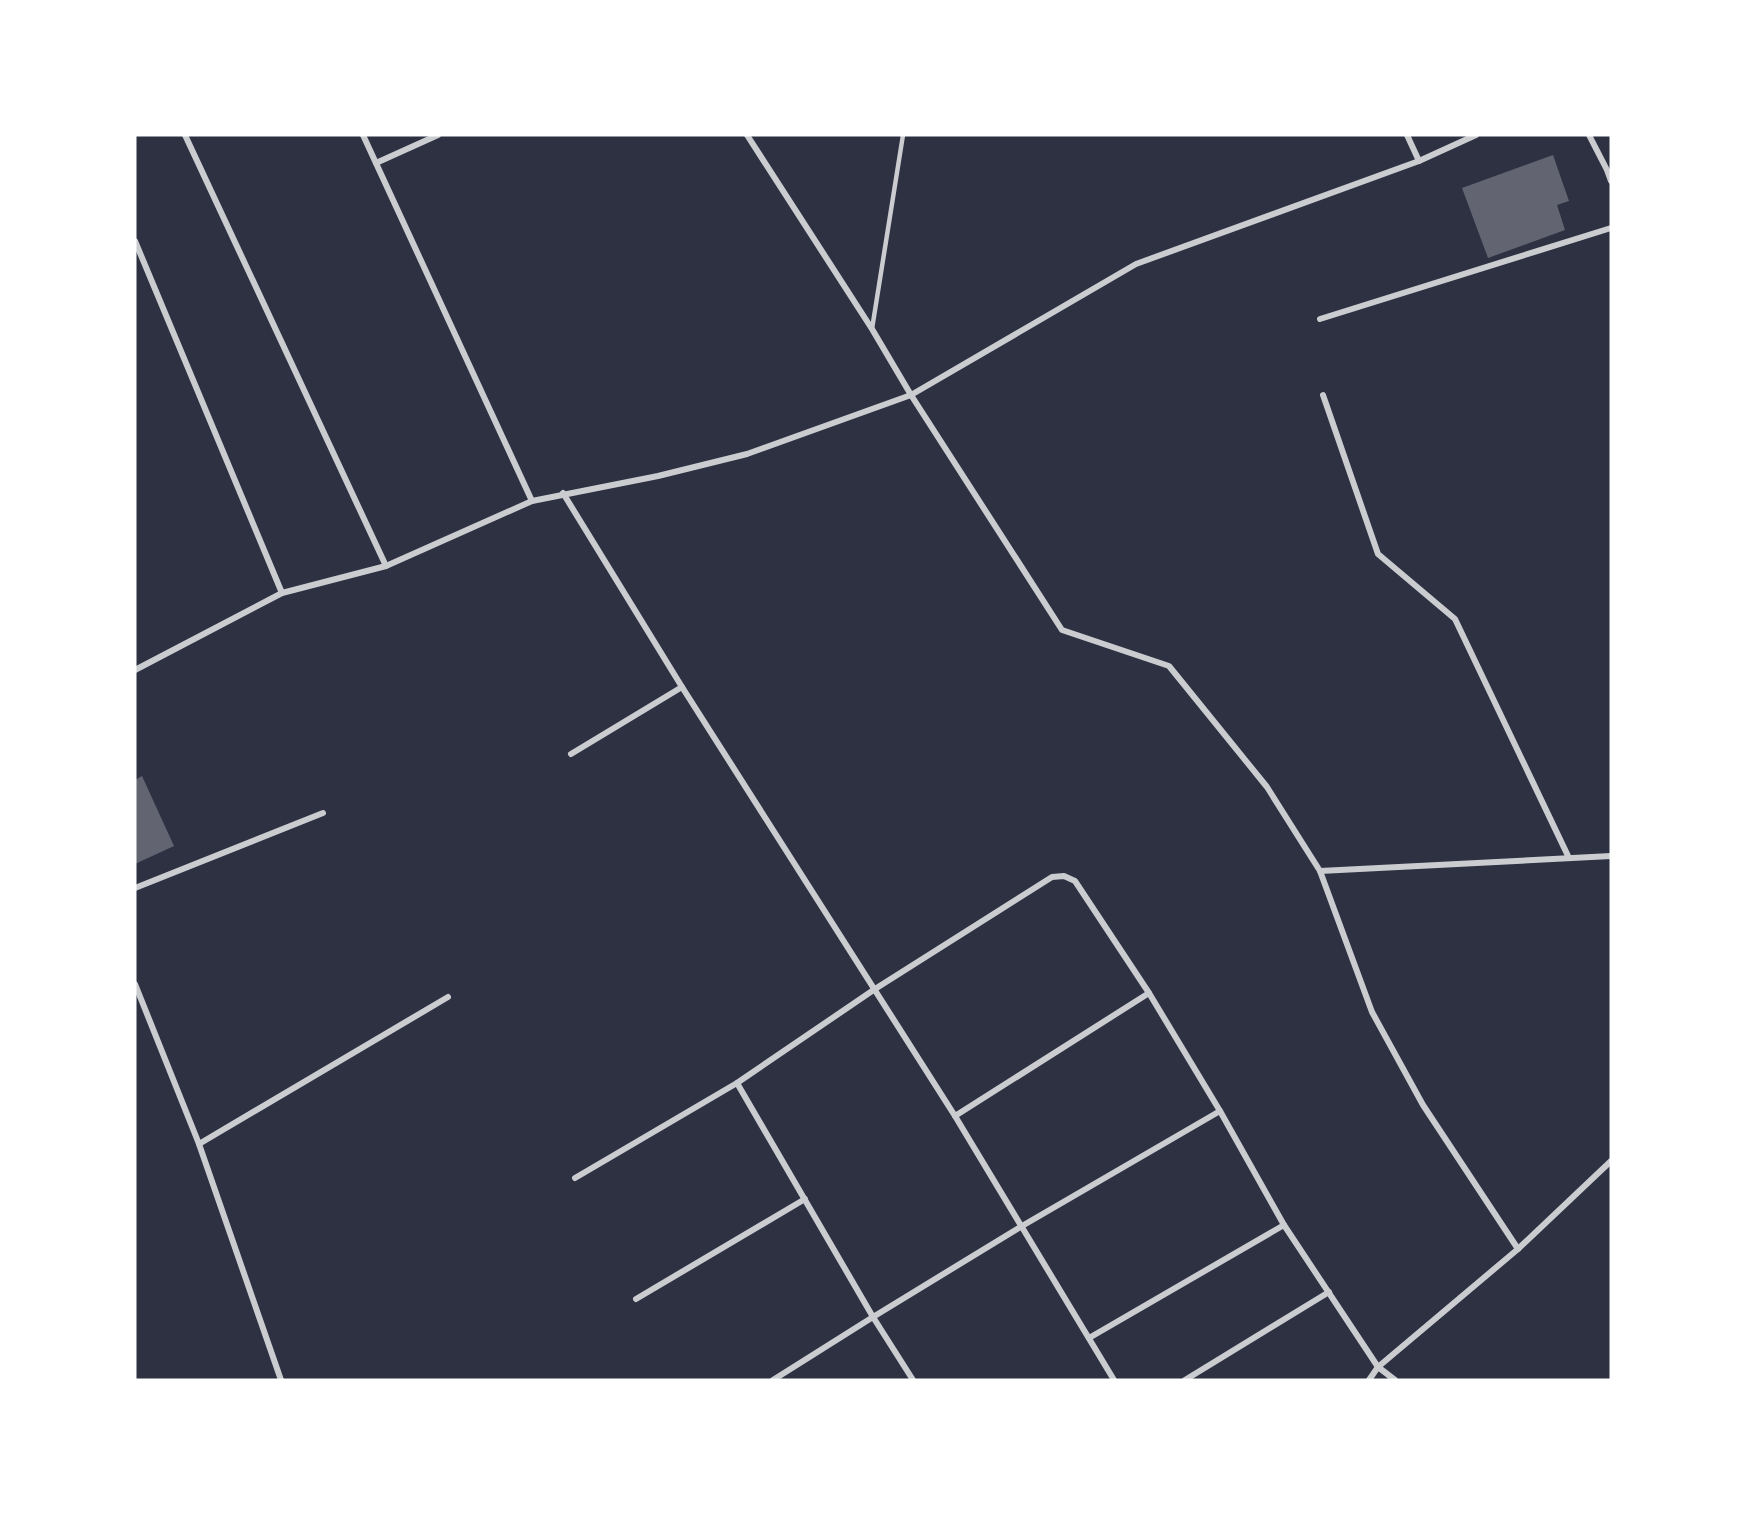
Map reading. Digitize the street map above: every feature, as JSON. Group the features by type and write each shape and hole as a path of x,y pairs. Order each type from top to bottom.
{"street":[{"path":"185,135 386,566"},
{"path":"363,135 532,501"},
{"path":"376,163 438,135"},
{"path":"747,135 1062,630 1169,666 1267,787 1320,871 1372,1012 1423,1105 1518,1248"},
{"path":"1407,135 1419,161"},
{"path":"135,670 282,592 386,566 532,501 563,493 658,476 747,454 911,395 1136,264 1419,161 1476,135"},
{"path":"1589,135 1611,181"},
{"path":"1320,319 1611,228"},
{"path":"135,241 282,592"},
{"path":"1323,395 1378,554 1455,619 1569,858"},
{"path":"563,493 682,687 955,1116 1114,1380"},
{"path":"571,754 682,687"},
{"path":"135,888 323,813"},
{"path":"1320,871 1611,856"},
{"path":"575,1178 737,1083 875,989 1052,877 1064,876 1075,881 1149,993 1220,1111 1284,1225 1378,1367 1395,1380"},
{"path":"135,984 199,1144 281,1380"},
{"path":"955,1116 1149,993"},
{"path":"199,1144 448,997"},
{"path":"737,1083 873,1317 913,1380"},
{"path":"773,1380 1022,1226 1220,1111"},
{"path":"1369,1380 1378,1367 1518,1248 1611,1161"},
{"path":"636,1299 805,1199"},
{"path":"1089,1338 1284,1225"},
{"path":"1185,1380 1329,1292"}],"lane":[{"path":"872,329 903,135"}],"building":[{"path":"1553,155 1569,201 1557,205 1565,230 1488,258 1462,188"},
{"path":"142,776 174,846 135,864 135,780"}]}
